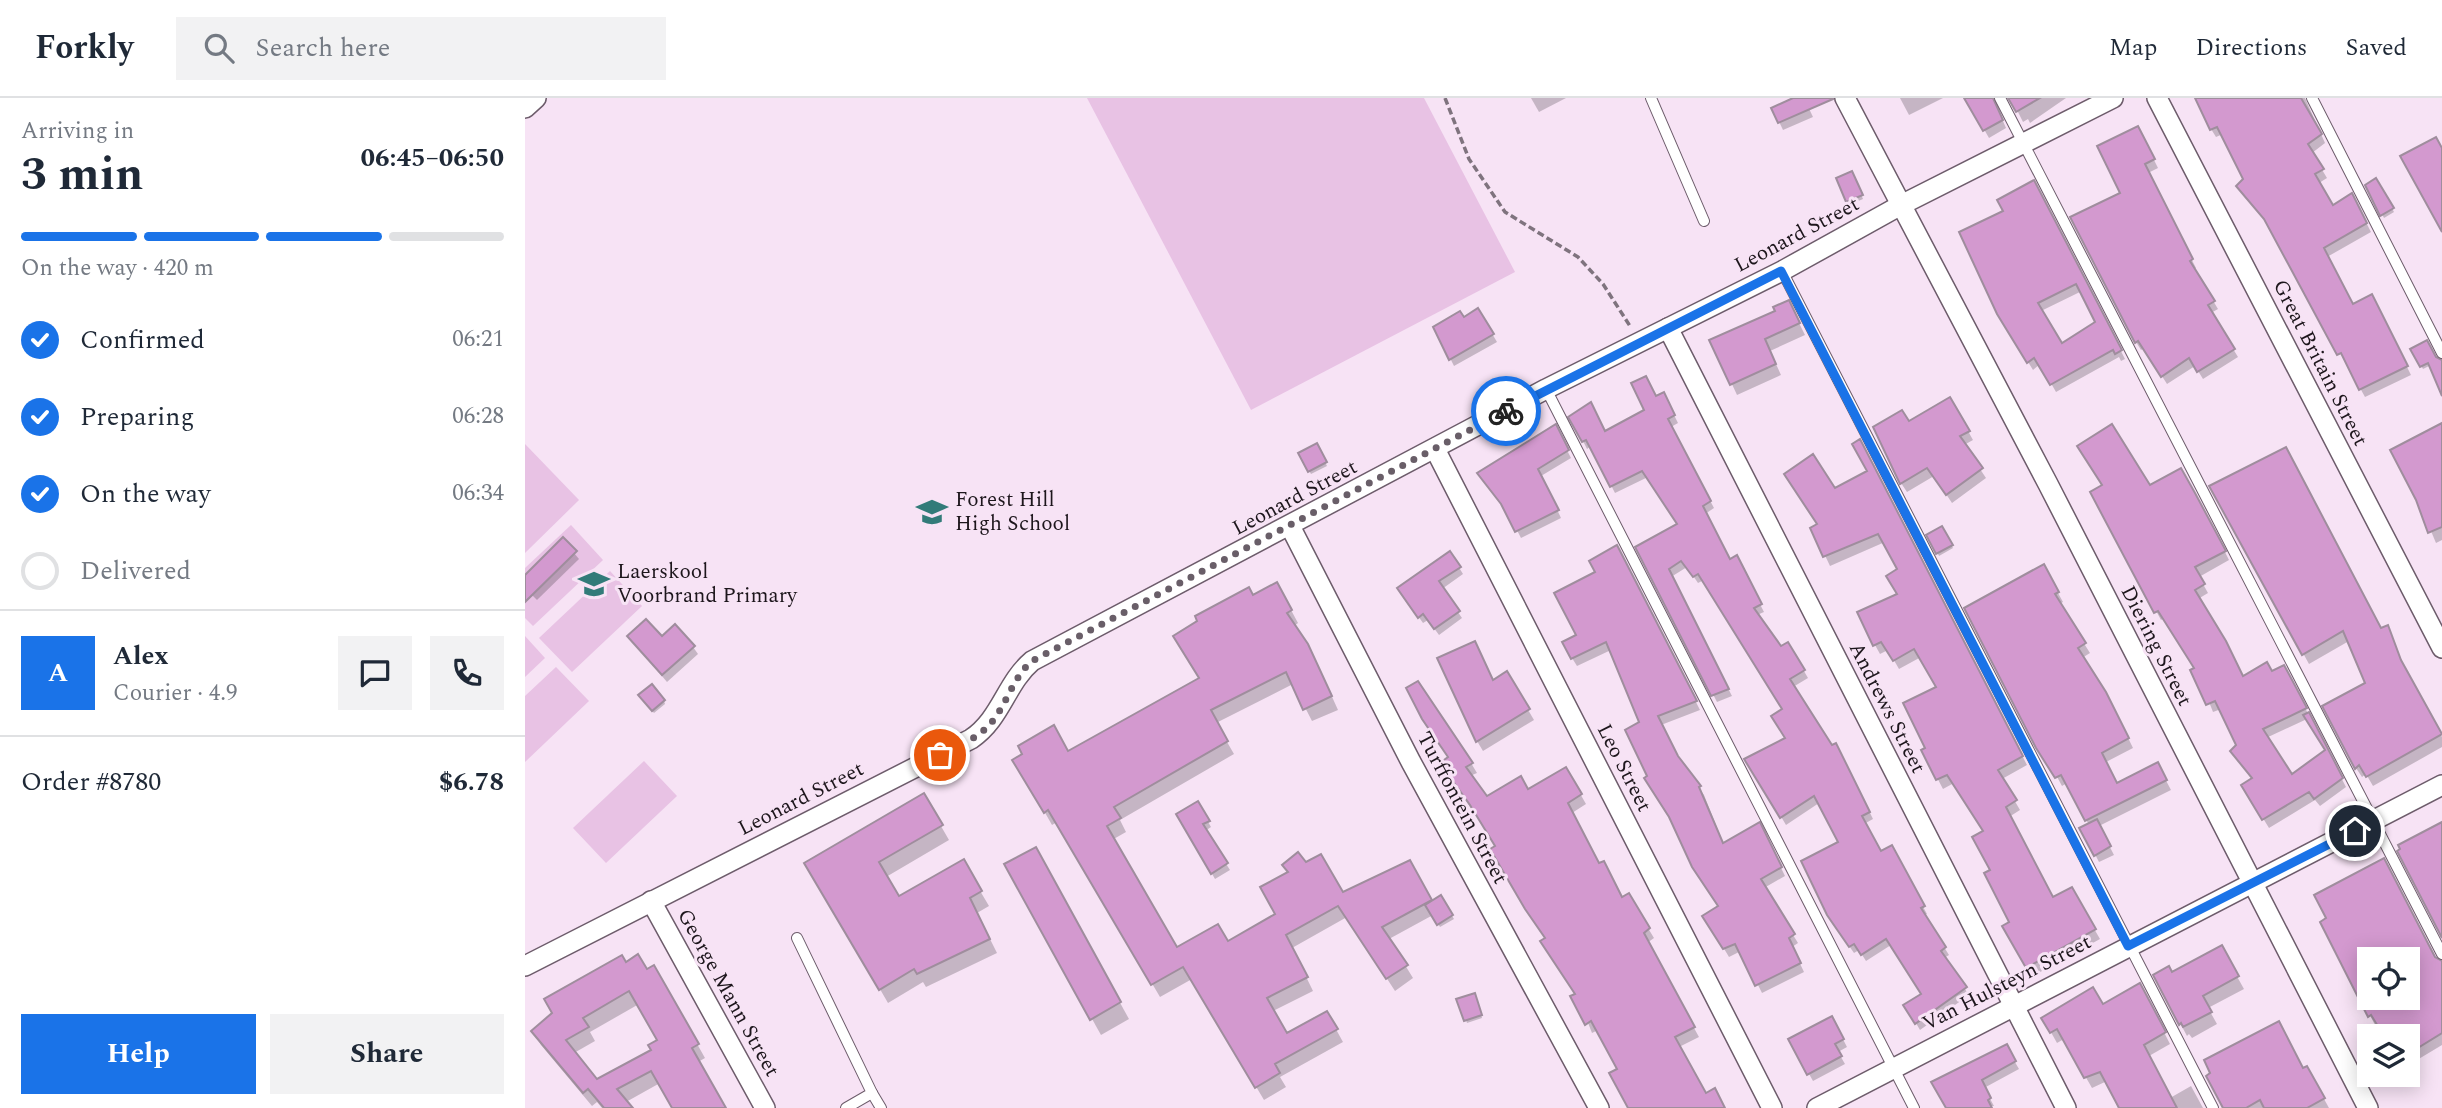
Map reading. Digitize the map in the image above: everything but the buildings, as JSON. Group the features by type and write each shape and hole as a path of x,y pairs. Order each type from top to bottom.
{"street":[{"path":"525,108 536,98"},
{"name":"Diering Street","path":"1845,98 2048,484 2368,1108"},
{"name":"Leonard Street","path":"525,966 971,739 993,720 1021,670 1032,661 1546,388 1781,271 1901,205 2113,98"},
{"name":"Great Britain Street","path":"2157,98 2442,648"},
{"name":"Andrews Street","path":"1668,328 2066,1108"},
{"name":"Leo Street","path":"1435,449 1772,1108"},
{"name":"Turffontein Street","path":"1290,526 1411,762 1599,1108"},
{"name":"Van Hulsteyn Street","path":"1817,1108 2442,785"},
{"name":"George Mann Street","path":"651,901 765,1108"}],"lane":[{"path":"1651,98 1704,221"},
{"path":"2000,98 2442,954"},
{"path":"2312,98 2442,353"},
{"path":"1781,271 2213,1108"},
{"path":"1546,388 1915,1108"},
{"path":"797,938 871,1093 881,1108"},
{"path":"846,1108 871,1093"}],"path":[{"path":"1445,98 1469,159 1504,212 1579,257 1603,284 1639,342"}],"shaded area":[{"path":"1087,98 1424,98 1515,272 1251,410"},
{"path":"525,444 579,500 525,553"},
{"path":"571,525 603,560 533,626 525,618 525,568"},
{"path":"610,571 642,606 572,672 539,638"},
{"path":"525,636 545,658 525,677"},
{"path":"556,667 589,701 525,762 525,696"},
{"path":"644,761 677,796 606,863 573,828"}],"way so far":[{"path":"940,755 984,730 998,713 1021,670 1032,661 1506,411"}],"place":[{"name":"Forest Hill High School","path":"932,512"},
{"name":"Laerskool Voorbrand Primary","path":"594,584"}],"route":[{"path":"1506,411 1546,388 1781,271 2128,946 2355,831"}]}
